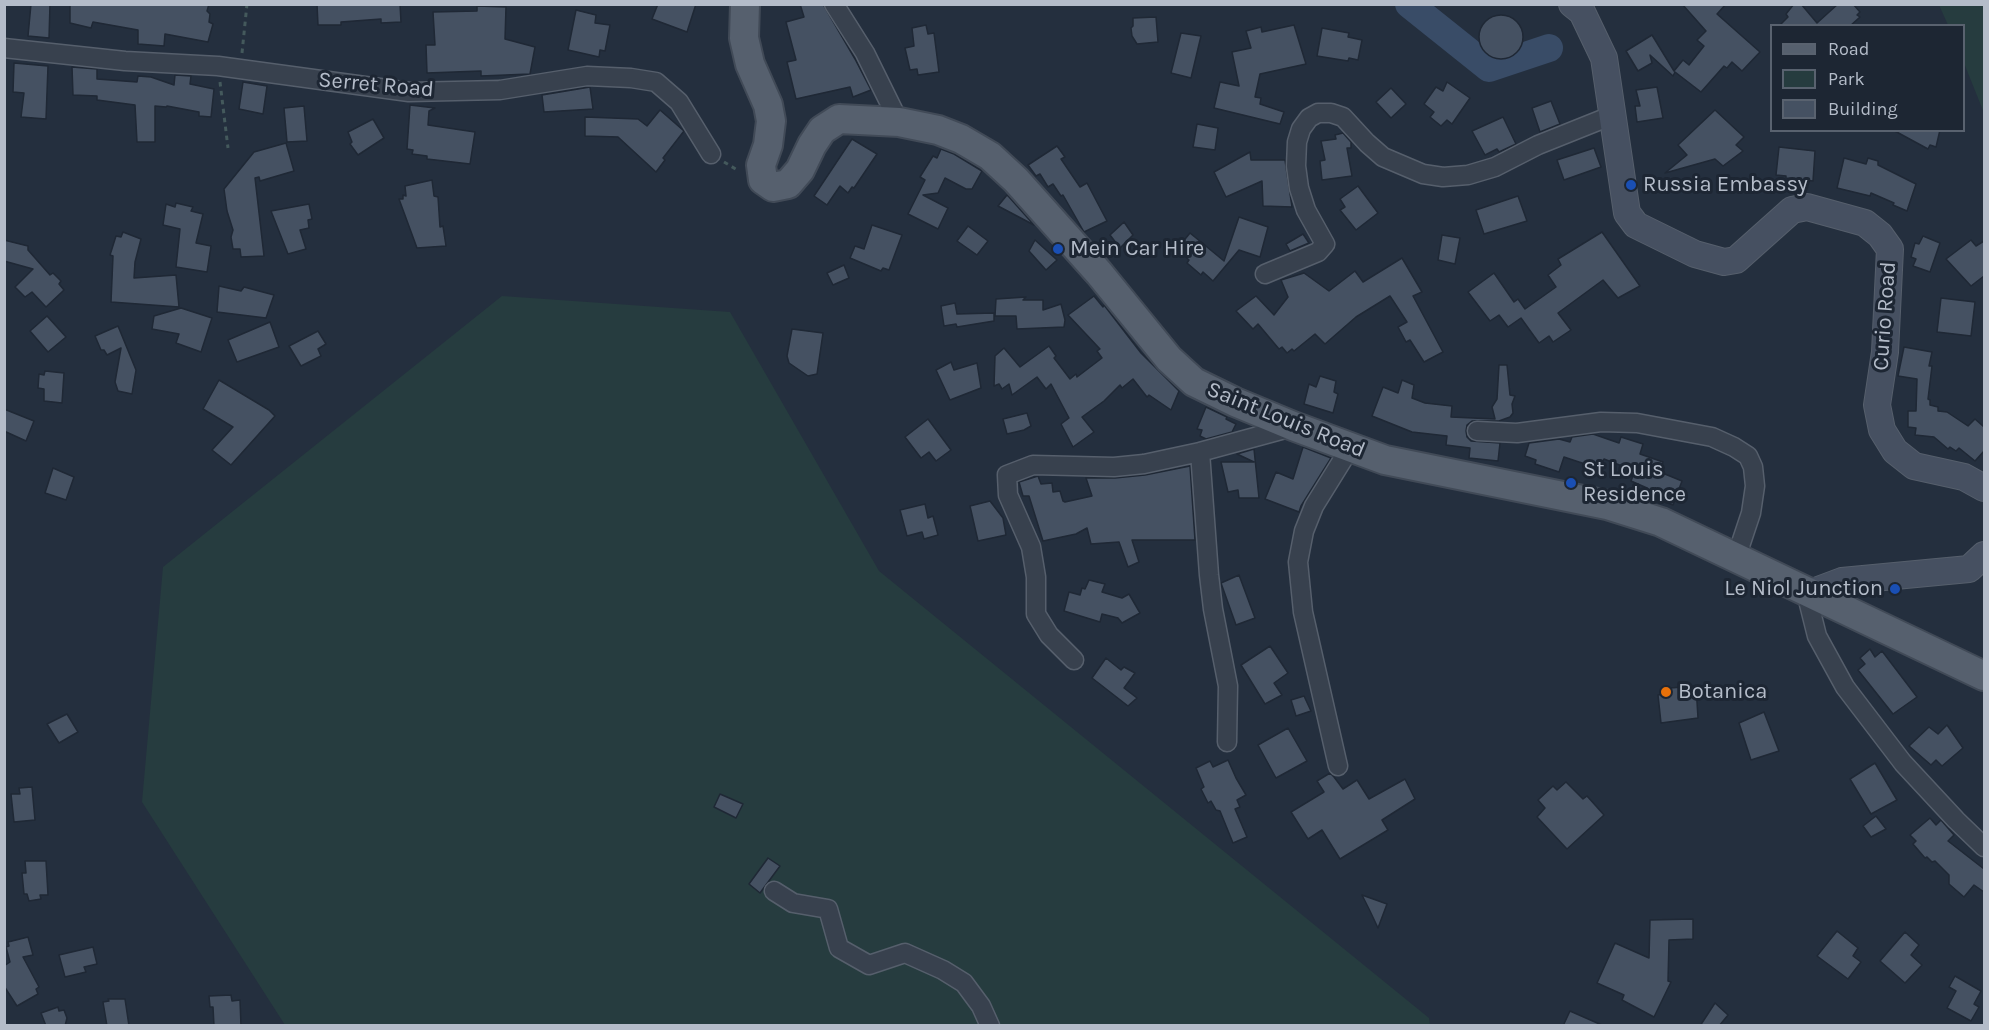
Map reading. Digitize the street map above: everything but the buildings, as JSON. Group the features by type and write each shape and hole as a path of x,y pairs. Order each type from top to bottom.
{"main road":[{"path":"745,4 744,38 750,64 768,105 771,121 768,146 761,165 763,180"},
{"name":"Curio Road","path":"1572,4 1582,12 1604,58 1627,213 1636,225 1695,254 1724,262 1736,260 1792,210 1807,207 1865,223 1880,235 1890,249 1885,352 1877,405 1882,430 1895,451 1914,466 1964,477 1984,488"},
{"name":"Saint Louis Road","path":"763,180 773,187 788,184 800,170 822,130 839,119 899,122 938,130 961,139 990,156 1024,189 1099,273 1169,359 1194,382 1293,426 1385,460 1607,505 1661,522 1984,676"},
{"path":"1810,593 1842,581 1979,566"}],"street":[{"path":"834,4 865,53 899,122"},
{"name":"Serret Road","path":"4,48 125,61 240,68 318,81 409,92 500,90 587,76 631,78 656,82 679,102 711,154"},
{"path":"1265,274 1318,252 1325,244 1306,210 1299,188 1296,166 1297,142 1301,129 1309,118 1318,113 1331,113 1343,117 1383,157 1424,174 1443,177 1468,175 1495,167 1538,145 1613,115"},
{"path":"1477,431 1517,433 1601,422 1637,423 1712,437 1734,447 1748,456 1753,467 1755,486 1751,513 1736,558"},
{"path":"1074,660 1048,635 1036,614 1036,577 1031,547 1008,495 1007,475 1033,465 1114,467 1144,464 1200,452 1293,426"},
{"path":"1338,766 1303,612 1298,562 1304,531 1314,506 1350,448"},
{"path":"1200,452 1213,609 1228,686 1227,742"},
{"path":"1810,593 1809,604 1817,636 1845,687 1903,763 1984,847"},
{"path":"774,891 793,903 828,909 839,948 869,965 905,953 944,970 964,983 981,1006 990,1026"}],"path":[{"path":"240,68 247,4"},
{"path":"218,66 228,148"},
{"path":"711,154 740,171 763,180"}],"green space":[{"path":"1939,5 1984,5 1984,113 1965,66 1965,24 1948,24"},
{"path":"502,296 730,312 879,571 1429,1018 1430,1025 285,1025 142,802 163,567"}],"waterway":[{"path":"1409,4 1489,68 1549,48"}],"place":[{"name":"Russia Embassy","path":"1631,185"},
{"name":"Mein Car Hire","path":"1058,249"},
{"name":"St Louis Residence","path":"1571,483"},
{"name":"Le Niol Junction","path":"1895,589"},
{"name":"Botanica","path":"1666,692"}]}
